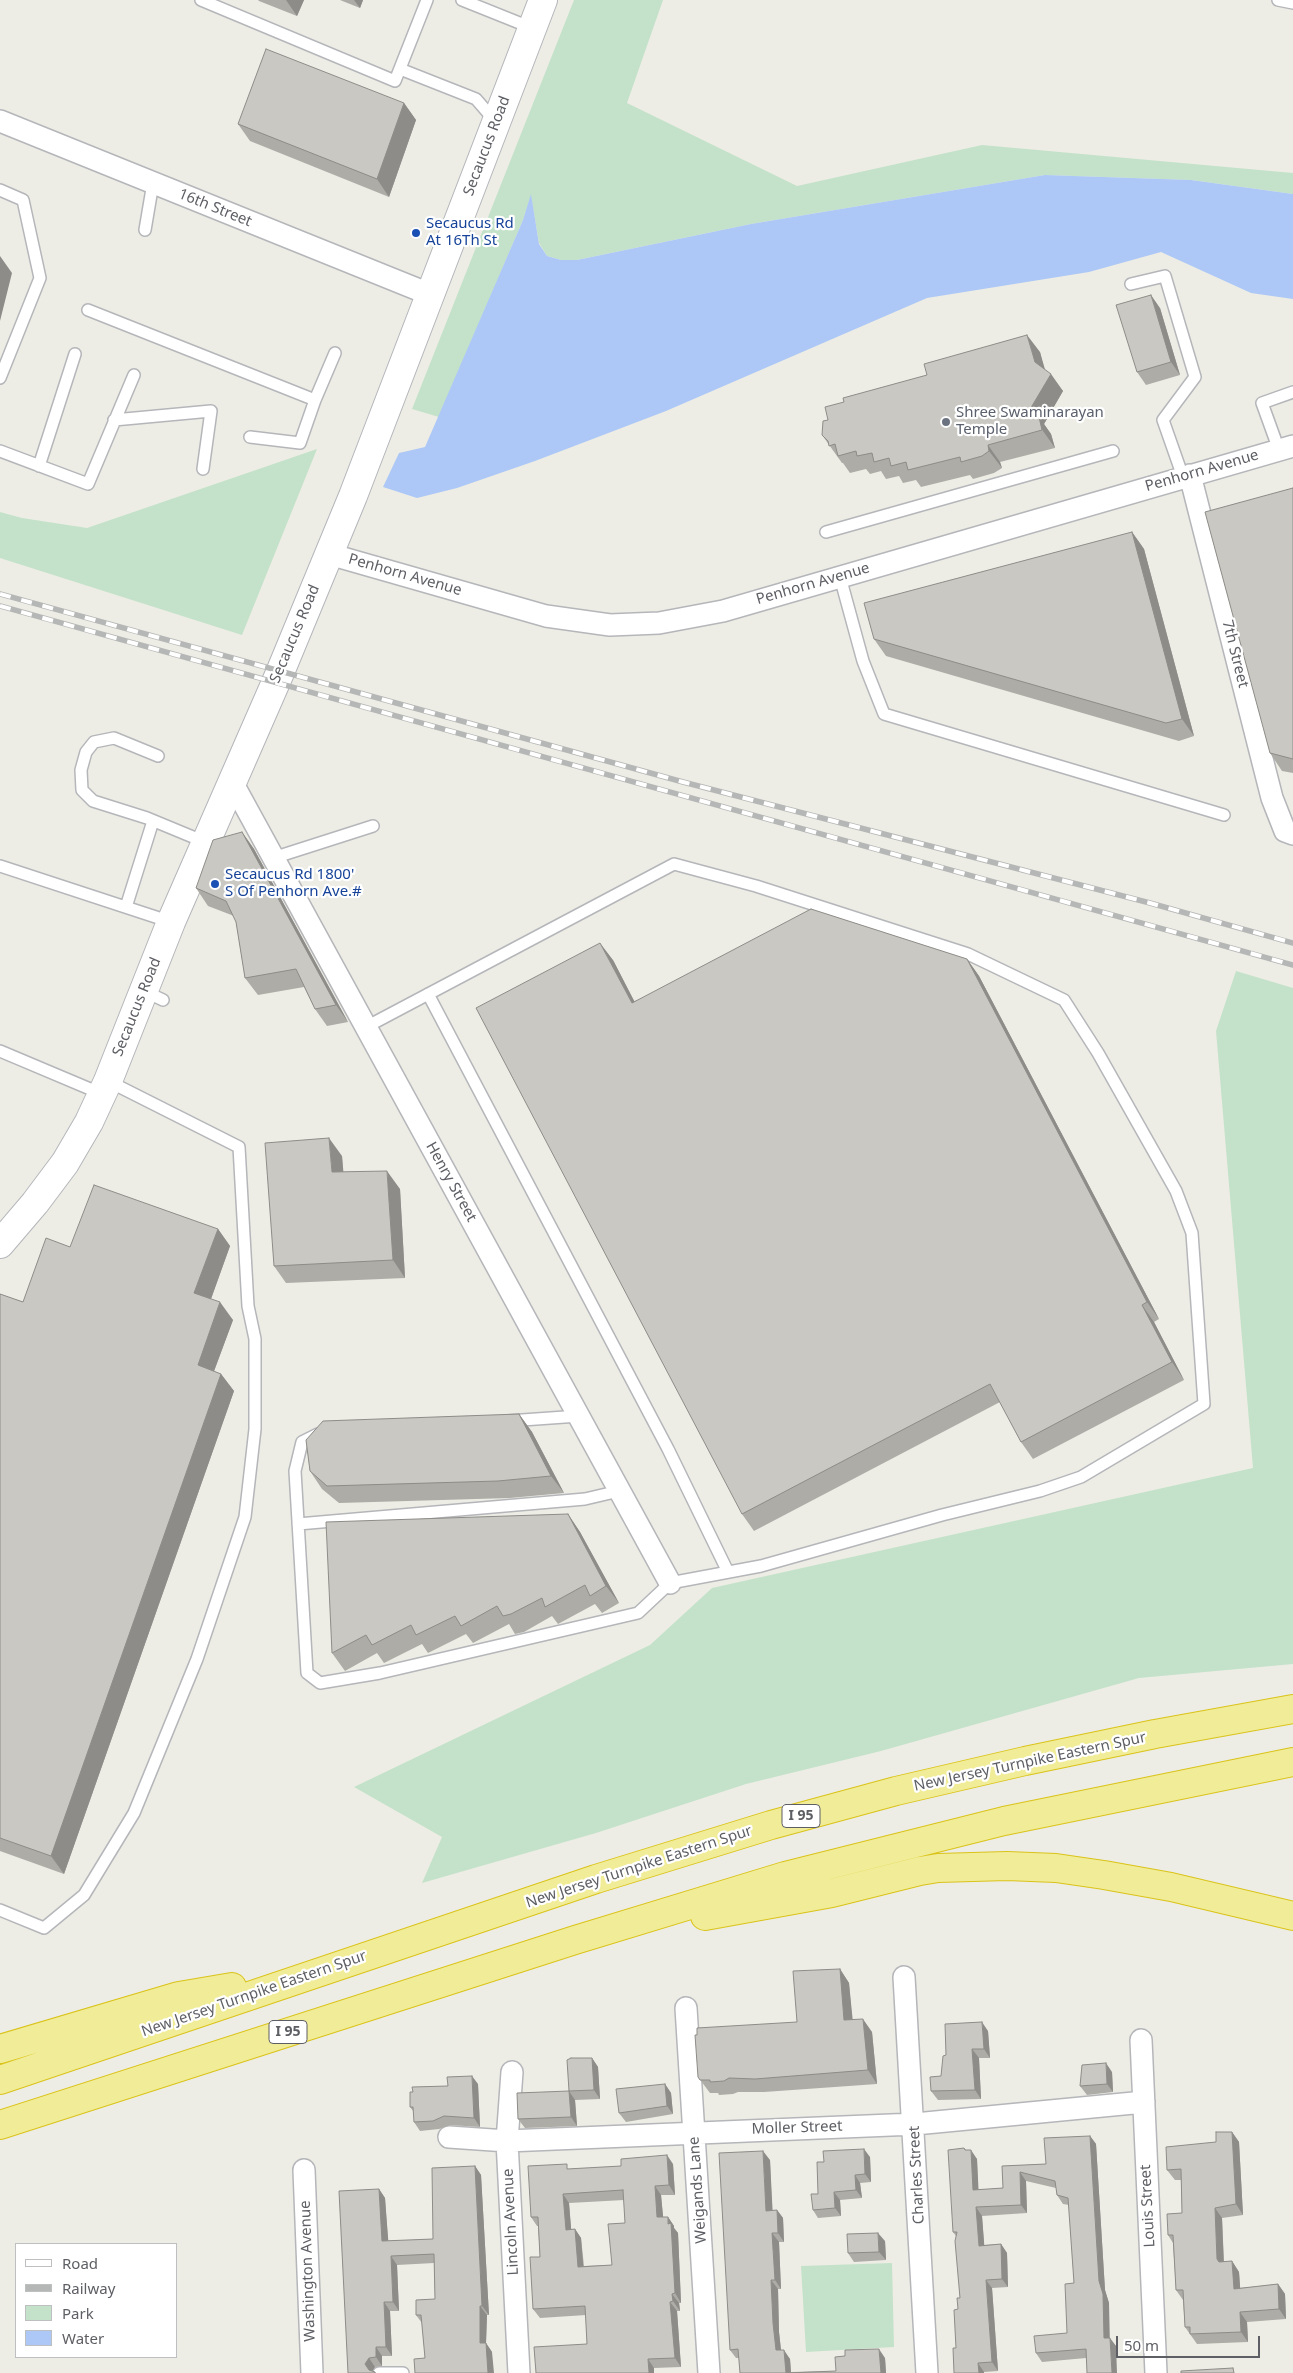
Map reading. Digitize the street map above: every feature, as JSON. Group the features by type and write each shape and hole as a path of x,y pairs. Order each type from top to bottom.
{"highway":[{"name":"New Jersey Turnpike Eastern Spur","path":"0,2080 679,1853 828,1809 1069,1751 1293,1709"},
{"name":"I 95","path":"0,2125 575,1940 785,1876 934,1837 1089,1802 1293,1762"},
{"path":"575,1940 832,1893 920,1871 985,1866 1031,1866 1080,1871 1170,1887 1293,1916"},
{"path":"0,2050 179,1996 322,1971"}],"main road":[{"name":"Secaucus Road","path":"0,1244 35,1203 65,1163 89,1122 153,995 171,922 329,554 543,0"}],"street":[{"name":"16th Street","path":"0,121 429,294"},
{"name":"Penhorn Avenue","path":"329,554 546,616 610,625 659,623 699,617 1286,448"},
{"name":"7th Street","path":"1186,476 1272,798 1289,832"},
{"name":"Henry Street","path":"232,782 670,1583"},
{"name":"Charles Street","path":"904,1976 915,2124 927,2373"},
{"name":"Weigands Lane","path":"686,2008 709,2373"},
{"name":"Louis Street","path":"1141,2040 1156,2373"},
{"name":"Lincoln Avenue","path":"512,2072 507,2141 519,2373"},
{"name":"Moller Street","path":"449,2137 507,2141 915,2124 1144,2102"},
{"name":"Washington Avenue","path":"304,2170 312,2373"}],"lane":[{"path":"201,0 395,81 427,0"},
{"path":"462,0 532,28"},
{"path":"1278,0 1293,3"},
{"path":"400,69 476,99 496,122"},
{"path":"145,230 153,183"},
{"path":"0,190 24,200 40,278 0,378"},
{"path":"1131,284 1165,276 1195,377 1164,420 1186,476"},
{"path":"88,310 315,400"},
{"path":"250,437 300,443 315,400 335,353"},
{"path":"39,466 75,354"},
{"path":"0,451 88,484 134,375"},
{"path":"1286,448 1262,403 1293,392"},
{"path":"114,420 211,411 203,469"},
{"path":"826,532 1113,451"},
{"path":"840,577 862,661 884,714 1224,815"},
{"path":"158,756 114,738 94,742 86,752 81,770 82,790 93,800 205,842"},
{"path":"126,907 153,821"},
{"path":"273,858 372,826"},
{"path":"327,1429 302,1442 295,1470 307,1673 320,1683 380,1673 638,1613 670,1583 761,1566 942,1515 1040,1491 1081,1477 1204,1404 1192,1233 1176,1191 1098,1053 1064,1000 968,954 756,886 674,864 366,1027"},
{"path":"0,866 171,922"},
{"path":"428,994 668,1449 728,1572"},
{"path":"0,1051 105,1087 239,1147 248,1306 255,1339 256,1429 245,1517 197,1659 134,1813 84,1895 44,1928 0,1910"},
{"path":"495,1422 579,1416"},
{"path":"298,1524 577,1500 620,1491"},
{"path":"379,2373 403,2373"}],"green space":[{"path":"574,0 663,0 627,103 797,186 982,145 1293,173 1293,194 1191,180 1045,175 751,224 577,260 561,260 547,256 539,243 531,196 523,220 439,417 412,409"},
{"path":"317,449 242,635 0,558 0,512 22,518 87,528"},
{"path":"1236,971 1293,988 1293,1664 1139,1678 881,1751 746,1784 596,1833 422,1883 442,1837 354,1787 650,1645 712,1588 1253,1468 1216,1031"},
{"path":"892,2263 894,2347 806,2352 801,2266"}],"water":[{"path":"1045,175 1191,180 1293,194 1293,299 1251,293 1161,252 1089,272 927,298 666,411 535,461 457,488 417,498 383,487 399,453 425,447 523,220 531,194 539,244 547,256 561,260 577,260 751,224"}],"building":[{"path":"266,49 404,103 377,179 238,124"},
{"path":"1151,295 1171,362 1137,372 1116,305"},
{"name":"Shree Swaminarayan Temple","path":"1027,335 1035,362 1051,374 1029,411 1039,417 1042,430 988,445 989,451 982,456 961,462 960,457 908,470 906,462 891,466 889,458 874,462 872,453 857,456 856,451 838,456 835,444 829,446 828,441 822,435 823,421 828,420 825,407 844,402 843,398 927,375 924,364"},
{"path":"1293,488 1293,759 1270,753 1205,512"},
{"path":"1132,532 1182,719 1166,723 874,639 864,603"},
{"path":"242,832 336,1005 315,1009 296,969 245,978 236,922 226,901 196,888 213,840"},
{"path":"811,909 967,959 1147,1302 1142,1305 1172,1362 1021,1442 990,1384 742,1514 476,1008 600,943 632,1003"},
{"path":"329,1138 332,1172 387,1171 393,1260 274,1266 265,1143"},
{"path":"94,1185 218,1229 194,1293 220,1302 198,1365 221,1374 51,1856 0,1838 0,1294 23,1302 46,1238 70,1247"},
{"path":"519,1414 551,1476 498,1481 327,1486 310,1471 306,1440 323,1421"},
{"path":"568,1514 606,1586 590,1596 585,1585 545,1607 542,1598 511,1614 503,1616 497,1606 461,1626 455,1616 416,1635 411,1625 372,1645 366,1635 332,1653 326,1522"},
{"path":"840,1969 844,2020 863,2019 868,2070 755,2079 729,2078 724,2081 710,2082 710,2080 700,2080 698,2077 695,2035 697,2035 697,2028 797,2022 793,1971"},
{"path":"982,2022 984,2049 972,2049 975,2090 931,2091 930,2077 941,2076 943,2056 946,2055 945,2024"},
{"path":"571,2058 592,2058 594,2090 569,2091 567,2060"},
{"path":"1106,2063 1107,2084 1080,2086 1082,2065"},
{"path":"472,2076 474,2118 444,2116 433,2121 414,2122 413,2107 410,2107 412,2087 448,2086 447,2077"},
{"path":"665,2084 667,2106 619,2113 616,2089"},
{"path":"569,2091 571,2117 518,2119 517,2093"},
{"path":"1216,2132 1232,2132 1236,2204 1215,2208 1217,2259 1219,2262 1232,2261 1234,2289 1278,2284 1279,2309 1240,2312 1241,2332 1190,2334 1190,2327 1185,2327 1183,2290 1176,2290 1173,2235 1168,2235 1167,2214 1182,2213 1181,2169 1167,2170 1166,2147 1216,2142"},
{"path":"1090,2136 1099,2281 1103,2294 1104,2338 1110,2338 1112,2373 1087,2373 1086,2349 1036,2353 1034,2336 1067,2333 1065,2284 1074,2283 1068,2198 1057,2195 1055,2181 1020,2172 1021,2205 976,2207 979,2246 1001,2244 1002,2279 986,2280 992,2362 978,2363 979,2373 954,2373 953,2348 956,2348 954,2310 958,2309 957,2298 960,2298 955,2241 957,2232 953,2232 948,2150 964,2148 965,2150 971,2150 973,2190 1003,2188 1002,2166 1046,2164 1044,2138"},
{"path":"864,2149 865,2174 855,2175 856,2190 834,2192 835,2208 813,2210 811,2194 818,2194 817,2162 824,2162 823,2151"},
{"path":"763,2151 766,2211 777,2210 778,2233 772,2233 775,2280 771,2280 773,2323 776,2350 784,2350 786,2373 740,2373 738,2349 730,2350 719,2153"},
{"path":"667,2155 669,2185 655,2186 657,2217 668,2217 668,2224 671,2223 675,2293 672,2294 673,2301 670,2302 675,2358 648,2359 649,2373 536,2373 534,2347 587,2344 585,2306 533,2309 530,2257 540,2257 538,2217 531,2217 528,2166 567,2164 567,2169 621,2166 621,2159","holes":["623,2190 625,2223 608,2224 612,2265 578,2267 575,2229 566,2230 563,2194"]},
{"path":"475,2166 482,2306 480,2306 480,2343 486,2343 488,2373 415,2373 414,2359 425,2358 421,2315 416,2315 416,2300 435,2299 434,2254 391,2256 393,2302 384,2302 386,2347 376,2347 376,2357 369,2358 365,2364 369,2370 375,2373 348,2373 339,2191 379,2189 382,2241 433,2239 432,2168"},
{"path":"878,2233 879,2252 848,2253 847,2234"},
{"path":"879,2349 881,2373 786,2373 836,2371 835,2357 845,2356 845,2350"},
{"path":"1233,2368 1234,2373 1181,2373 1181,2371"}],"railway":[{"path":"0,594 683,782 1150,903 1293,943"},
{"path":"0,606 1293,965"}],"place":[{"name":"Secaucus Rd At 16Th St","path":"416,233"},
{"name":"Shree Swaminarayan Temple","path":"946,422"},
{"name":"Secaucus Rd 1800' S Of Penhorn Ave.#","path":"215,884"}]}
